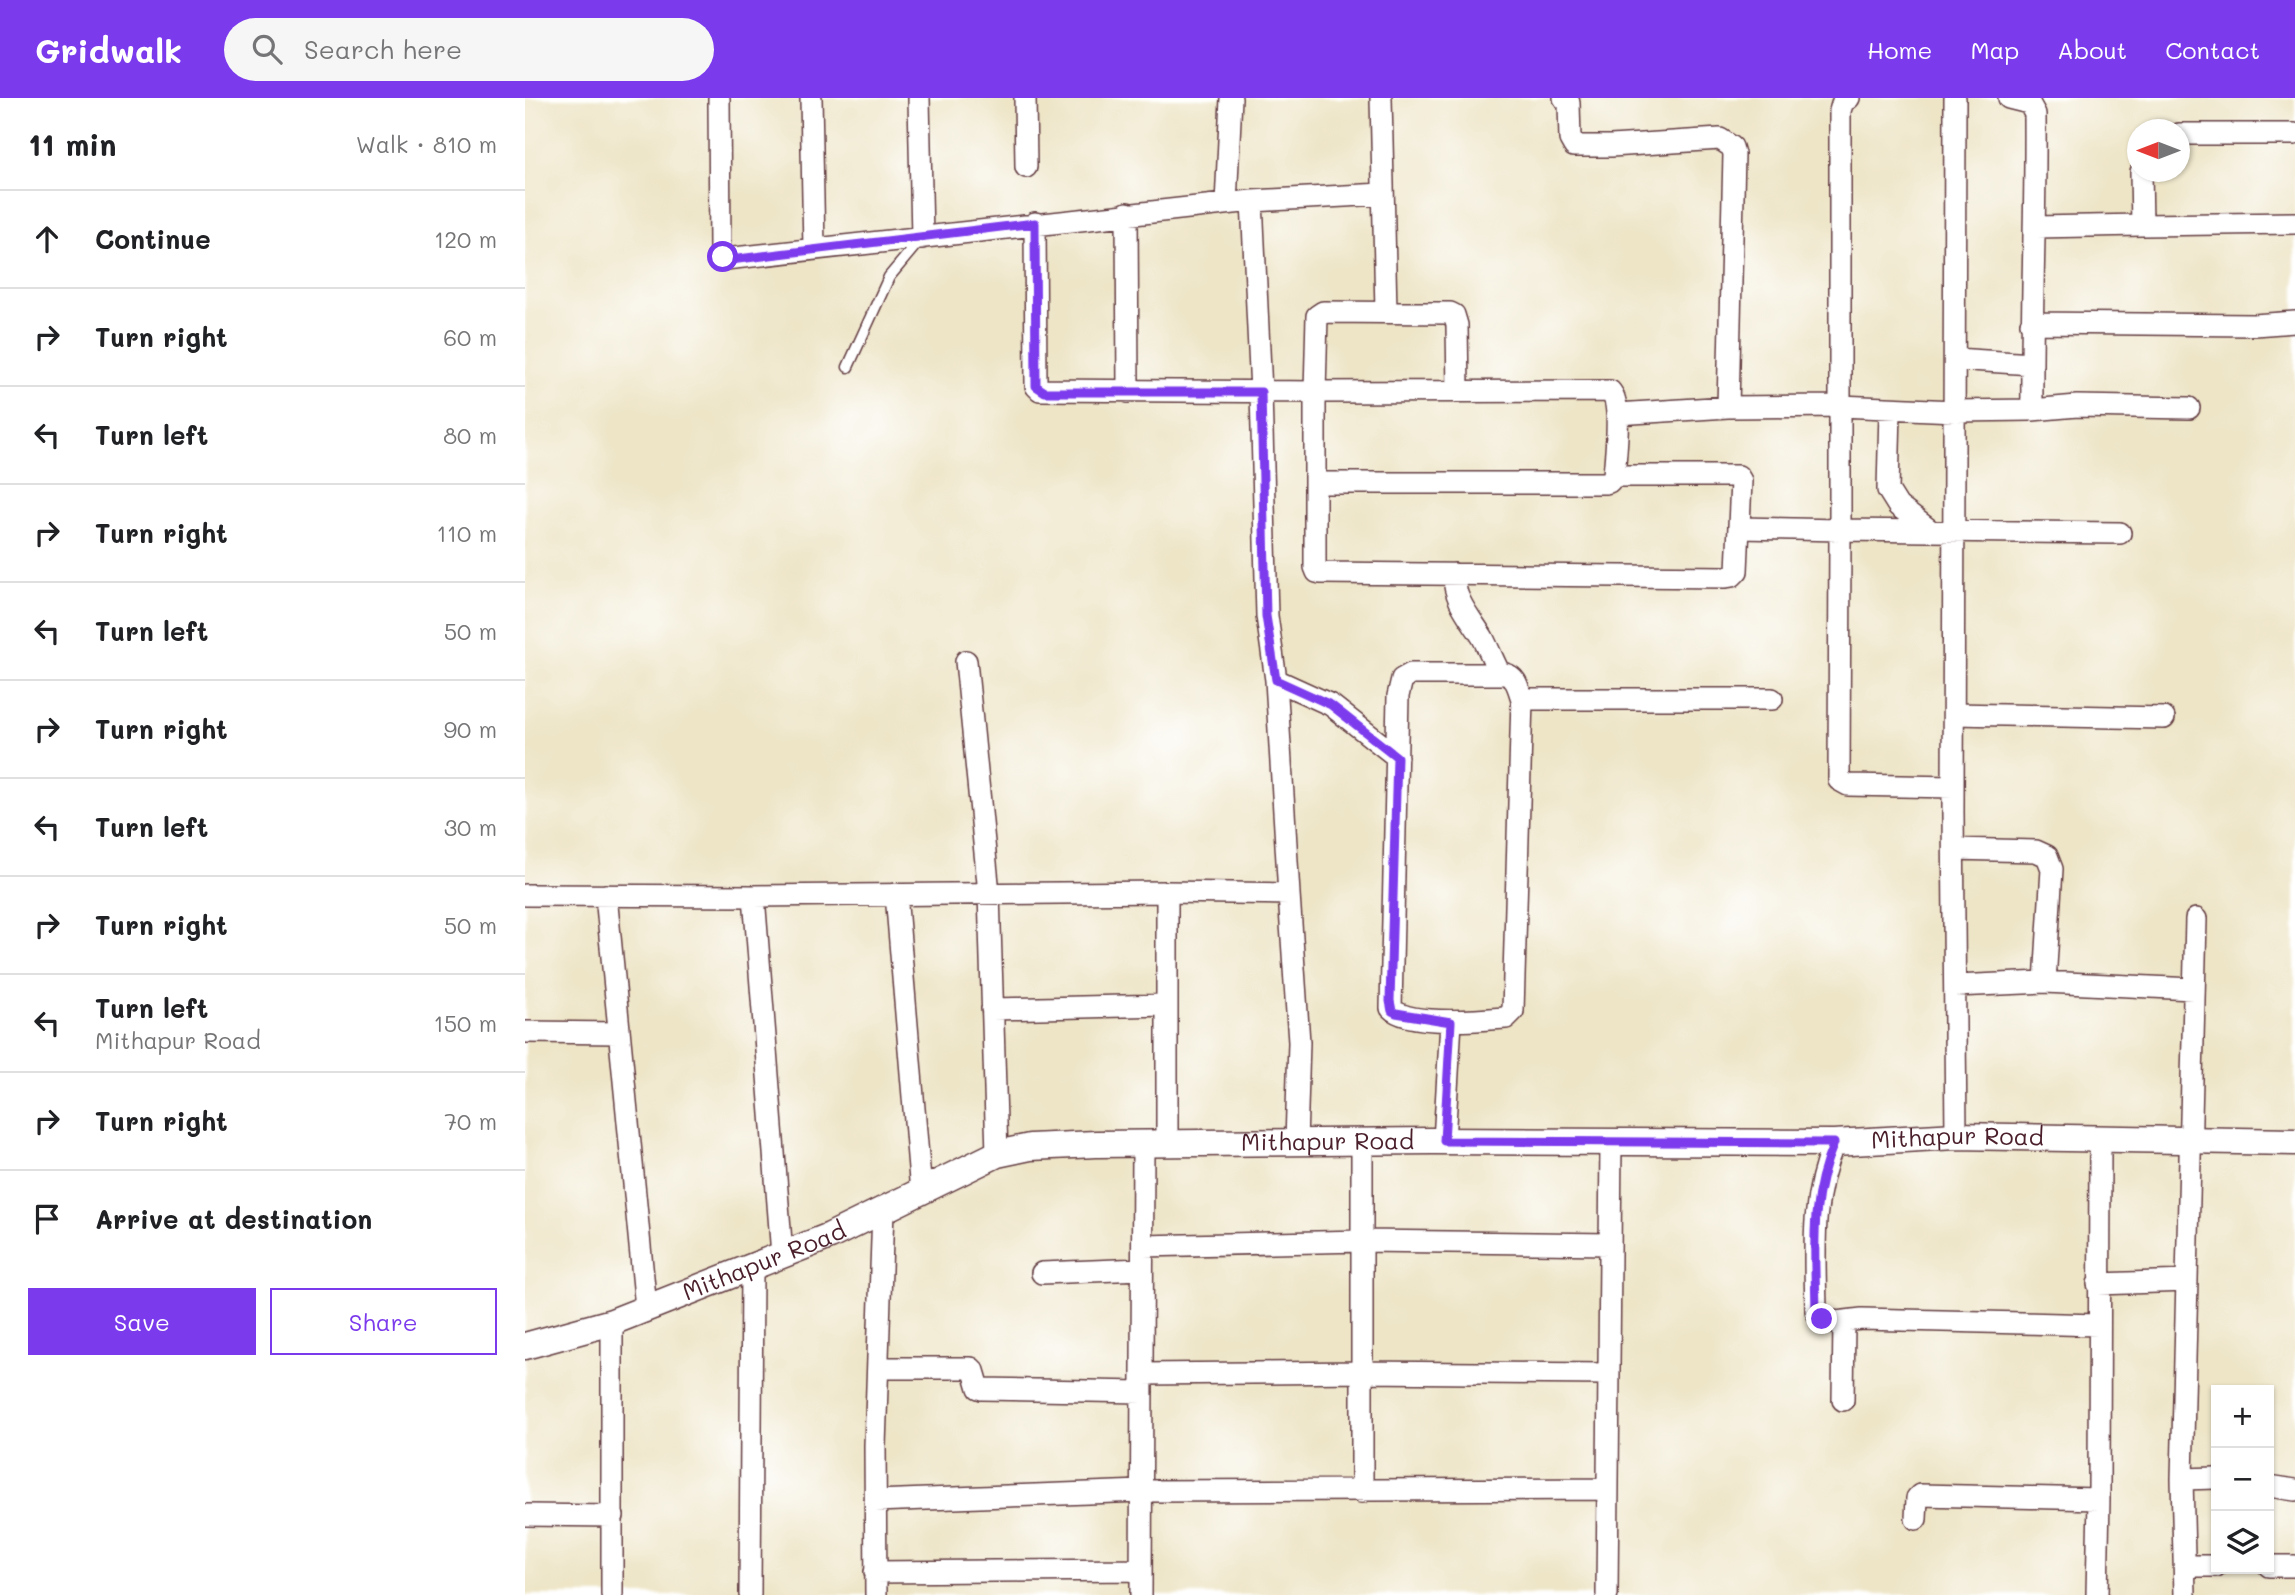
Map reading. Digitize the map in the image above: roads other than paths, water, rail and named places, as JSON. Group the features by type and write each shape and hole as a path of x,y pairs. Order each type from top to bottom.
{"street":[{"path":"719,98 720,250 723,257 730,260 1126,213 1252,201 1382,194"},
{"path":"811,98 814,249"},
{"path":"919,98 922,238"},
{"path":"1025,98 1026,167"},
{"path":"1226,204 1230,98"},
{"path":"1381,98 1386,311"},
{"path":"1564,98 1569,103 1570,139 1574,146 1720,139 1732,147 1734,154 1728,407"},
{"path":"1849,98 1843,101 1840,111 1839,780 1847,785 1953,787"},
{"path":"1955,98 1953,787 1956,1136"},
{"path":"2009,98 2029,103 2035,114 2036,227 2031,323 2032,410"},
{"path":"2190,134 2295,134"},
{"path":"2141,182 2142,225"},
{"path":"1252,201 1261,392 1266,616 1276,680 1299,1042 1296,1143"},
{"path":"1126,213 1128,392"},
{"path":"1035,223 1036,386 1045,392 1610,391 1614,397 1617,414 1614,476 1609,482 1315,483"},
{"path":"2036,227 2295,223"},
{"path":"1458,391 1457,325 1450,313 1323,312 1317,316 1317,572 1726,577 1737,571 1741,528 1741,481 1738,476 1614,476"},
{"path":"2031,323 2254,325 2295,322"},
{"path":"1955,359 2032,364"},
{"path":"1617,414 1728,407 1840,406 1955,411 2032,410 2077,406 2189,408"},
{"path":"1890,410 1888,490 1898,506 1931,531"},
{"path":"1741,528 2120,533"},
{"path":"1454,574 1457,596 1500,674"},
{"path":"966,661 989,893 997,1154"},
{"path":"1412,674 1500,674 1512,676 1522,699 1513,1011 1506,1018 1451,1022 1396,1013 1391,1008 1398,696 1401,682 1405,676 1412,674"},
{"path":"1276,680 1331,705 1397,757"},
{"path":"1522,699 1772,699"},
{"path":"1954,714 2164,718"},
{"path":"1954,849 2036,851 2047,856 2052,869 2045,982"},
{"path":"525,895 1167,892 1289,894"},
{"path":"1141,1595 1142,1269 1166,1005 1167,892"},
{"path":"896,894 921,1192"},
{"path":"606,895 646,1308"},
{"path":"754,896 782,1255"},
{"path":"2185,1595 2182,1479 2196,919"},
{"path":"1955,986 2045,982 2193,989"},
{"path":"992,1009 1166,1005"},
{"path":"1444,1141 1451,1022"},
{"path":"525,1032 619,1033"},
{"name":"Mithapur Road","path":"525,1346 612,1322 752,1267 830,1236 997,1154 1030,1147 1444,1141 1834,1143 1956,1136 2295,1142"},
{"path":"2097,1595 2100,1139"},
{"path":"1607,1595 1611,1141"},
{"path":"1362,1142 1362,1492"},
{"path":"1834,1143 1824,1166 1817,1194 1816,1311 1820,1318 1836,1322 1862,1319 2098,1325"},
{"path":"876,1595 875,1501 883,1210"},
{"path":"1143,1247 1362,1241 1610,1244"},
{"path":"750,1595 752,1267"},
{"path":"1042,1273 1142,1269"},
{"path":"2098,1284 2187,1281"},
{"path":"612,1322 613,1595"},
{"path":"1843,1400 1844,1322"},
{"path":"878,1368 971,1368 979,1388 982,1389 1362,1372 1608,1374"},
{"path":"2182,1479 2211,1478"},
{"path":"2274,1487 2295,1490"},
{"path":"875,1501 1142,1492 1607,1489"},
{"path":"1916,1519 1917,1498 1920,1495 2099,1499"},
{"path":"525,1516 613,1516"},
{"path":"2185,1566 2211,1566"},
{"path":"2274,1566 2295,1566"},
{"path":"875,1572 1142,1570"}],"lane":[{"path":"848,368 889,277 922,238"}]}
